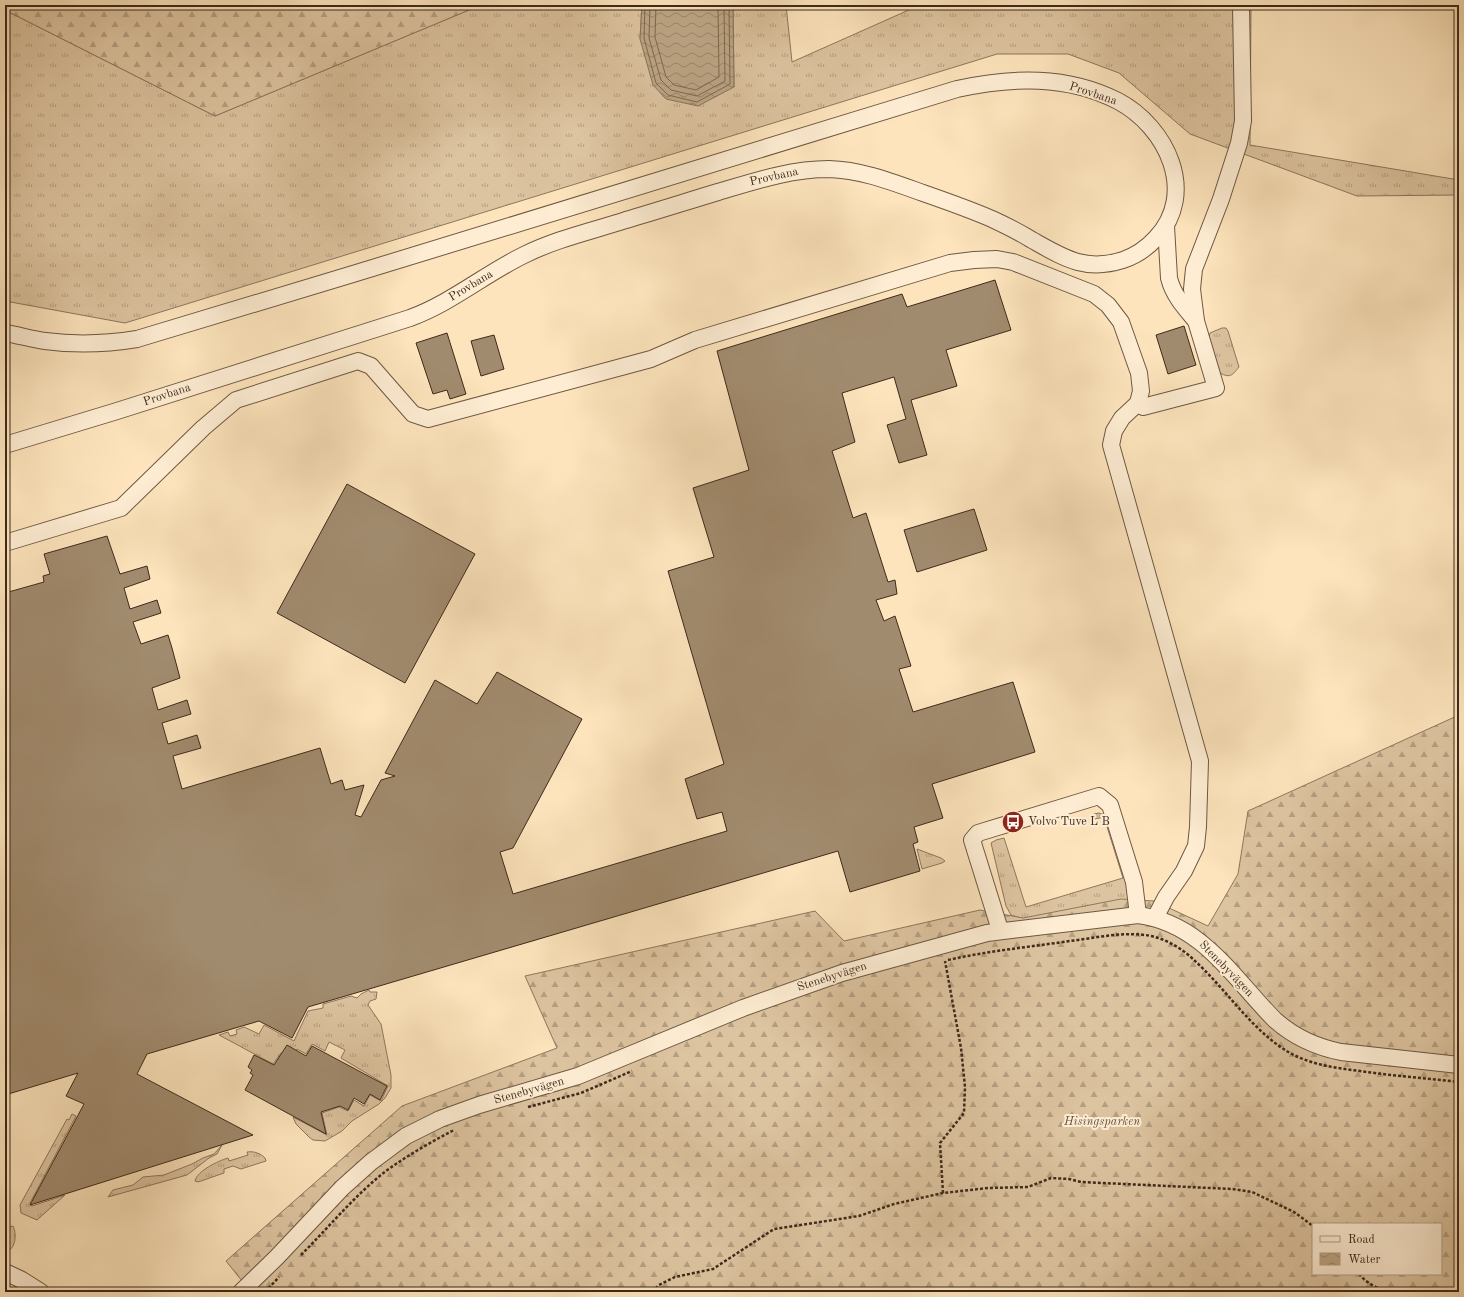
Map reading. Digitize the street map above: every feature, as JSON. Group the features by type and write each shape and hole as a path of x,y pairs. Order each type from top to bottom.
{"street":[{"path":"1138,403 1143,407 1216,388 1196,321 1192,289 1194,269 1221,199 1237,150 1243,121 1241,5"},
{"name":"Provbana","path":"5,333 45,341 80,344 107,343 137,339 420,254 957,89 1008,80 1044,81 1079,87 1106,96 1121,103 1144,119 1162,142 1172,164 1176,187 1172,212 1166,226 1151,243 1129,258 1106,264 1094,265 1066,259 1028,237 990,218 950,202 868,175 850,171 829,169 803,170 779,174 670,206 541,248 507,264 440,305 410,318 5,445"},
{"path":"1166,226 1169,278 1180,302 1196,321"},
{"path":"5,543 121,508 203,428 236,400 358,361 372,366 414,414 428,419 651,359 695,340 950,263 997,259 1013,262 1094,294 1108,305 1121,322 1139,373 1141,391 1138,403 1122,418 1114,431 1111,445 1199,757 1198,827 1196,846 1184,871 1166,897 1155,918"},
{"path":"1000,930 972,840 978,833 1099,796 1110,805 1134,882 1138,915"},
{"name":"Stenebyvägen","path":"241,1292 277,1257 342,1188 366,1166 395,1143 428,1124 479,1105 578,1076 726,1014 808,984 919,950 1000,930 1138,915 1155,918 1182,929 1202,942 1275,1020 1286,1029 1306,1041 1328,1050 1459,1065"},
{"path":"5,1272 22,1280 41,1292"}],"path":[{"path":"938,963 1000,950 1100,936 1129,934 1146,935 1160,939 1176,947 1194,960 1268,1038 1291,1053 1328,1067 1459,1082"},
{"path":"943,1192 940,1143 964,1113 965,1087 961,1048 945,961"},
{"path":"527,1107 582,1093 636,1069"},
{"path":"298,1258 359,1194 385,1172 428,1144 460,1128"},
{"path":"652,1292 659,1285 675,1277 713,1269 774,1229 859,1216 894,1204 943,1192 988,1188 1028,1187 1051,1178 1069,1179 1081,1182 1232,1189 1252,1192 1294,1212 1312,1225"},
{"path":"264,1292 281,1275"},
{"path":"1359,1275 1382,1290 1393,1292"}],"green space":[{"path":"5,5 481,5 215,116 5,10"},
{"path":"481,5 642,5 640,39 734,87 733,5 786,5 792,62 920,5 1251,5 1250,145 1459,180 1459,195 1357,196 1190,134 1119,73 1068,54 997,54 125,323 5,301 5,10 215,116"},
{"path":"1226,328 1228,331 1239,367 1229,376 1220,373 1209,336 1210,333"},
{"name":"Hisingsparken","path":"1459,715 1459,1292 251,1292 226,1261 402,1106 557,1048 525,976 815,911 844,941 980,910 1023,918 1121,899 1154,901 1208,926 1238,874 1248,811"},
{"path":"1099,813 1105,815 1130,882 1130,900 1024,919 1011,915 1006,906 991,843 1004,838 1026,907 1123,878 1104,817 1095,819 1094,814"},
{"path":"917,849 941,858 945,861 922,869"},
{"path":"369,990 370,992 377,992 376,999 370,1001 368,1005 381,1024 391,1075 391,1088 379,1104 352,1121 342,1131 325,1141 313,1140 296,1124 293,1117 327,1135 322,1113 339,1107 348,1111 354,1100 364,1106 370,1095 381,1101 388,1086 341,1058 345,1050 329,1042 325,1051 312,1044 306,1054 297,1049 291,1058 281,1053 273,1064 219,1035 228,1032 230,1036 237,1034 236,1030 244,1027 259,1034 264,1025 294,1041 308,1011 323,1008 323,1004 351,996 357,998"},
{"path":"72,1114 76,1116 30,1203 32,1206 65,1195 37,1220 21,1213 20,1205 67,1119 69,1120"},
{"path":"222,1145 217,1154 209,1158 187,1175 108,1197 113,1190 133,1185 143,1177 164,1175 214,1154"},
{"path":"247,1152 259,1154 265,1158 266,1161 241,1169 233,1166 224,1169 224,1173 198,1182 195,1181 204,1170 219,1161 228,1158 229,1161 248,1155"},
{"path":"13,1226 15,1241 9,1251 5,1252 5,1228"}],"water":[{"path":"642,5 733,5 734,87 698,106 666,99 653,85 640,39"}],"building":[{"path":"995,280 1011,330 946,350 957,386 911,400 927,455 899,463 887,425 906,419 894,377 842,393 855,442 832,451 853,518 866,513 888,582 895,580 897,594 876,600 884,621 895,616 911,666 899,669 913,712 1013,682 1035,752 932,784 943,818 914,827 918,842 913,844 920,871 850,892 838,851 308,1007 292,1038 259,1021 147,1054 137,1074 253,1135 30,1205 84,1104 66,1096 78,1073 5,1095 5,593 44,582 43,576 50,574 44,554 107,536 120,574 147,566 150,579 124,588 130,609 157,600 161,613 133,622 141,644 168,635 172,648 180,678 152,688 158,710 187,700 191,714 162,723 168,744 197,735 201,748 173,756 182,789 320,748 331,784 342,780 345,790 364,785 355,815 361,817 381,780 395,776 385,773 435,680 477,704 497,672 582,719 513,848 500,852 513,894 727,831 722,812 697,819 685,779 724,764 668,571 714,557 693,488 749,470 717,351 902,294 907,307"},
{"path":"1184,326 1196,365 1168,374 1156,335"},
{"path":"447,333 466,394 450,399 447,390 433,394 416,343"},
{"path":"494,335 504,369 481,376 471,341"},
{"path":"347,484 475,554 405,683 277,613"},
{"path":"974,509 987,550 917,572 904,530"},
{"path":"287,1045 306,1056 312,1046 387,1086 380,1100 370,1094 364,1104 354,1098 348,1110 340,1106 321,1112 326,1134 245,1090 253,1075 250,1073 252,1070 248,1067 254,1055 274,1065"}],"place":[{"name":"Volvo Tuve L B","path":"1013,822"}]}
